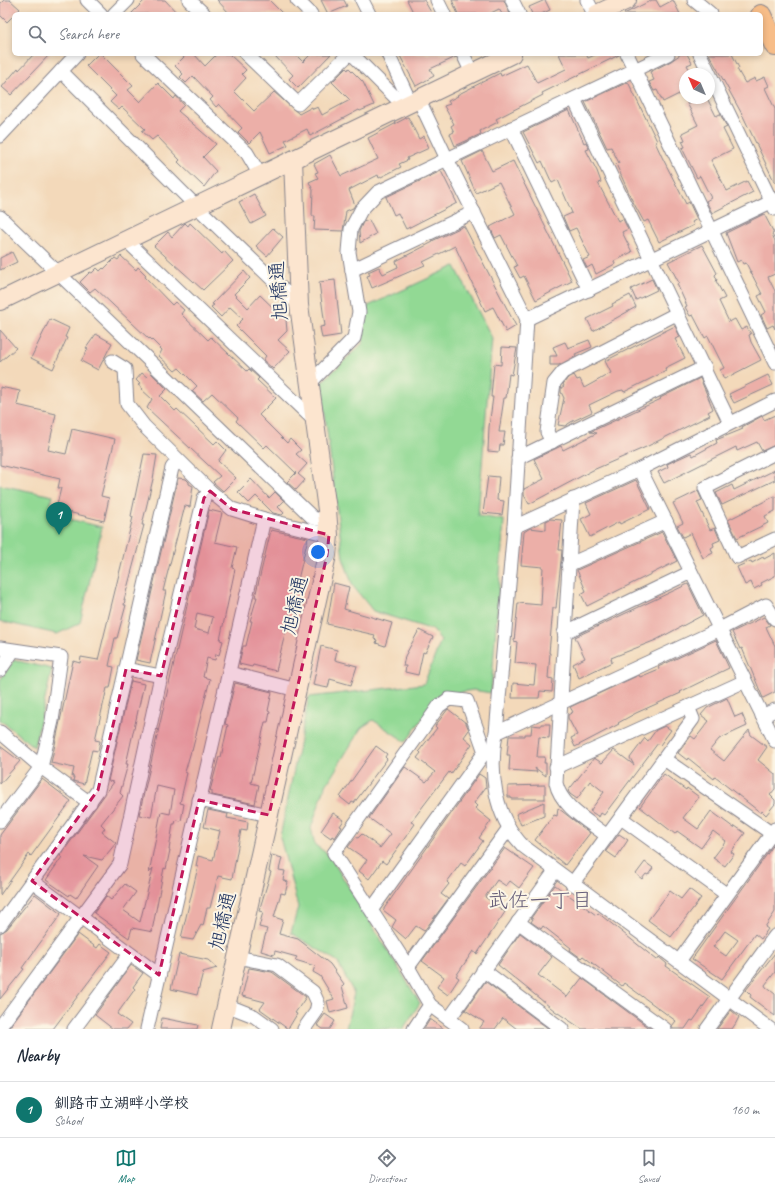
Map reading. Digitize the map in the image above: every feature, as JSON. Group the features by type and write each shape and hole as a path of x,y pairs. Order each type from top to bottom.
{"main road":[{"path":"755,0 760,12"},
{"path":"763,19 775,46"}],"street":[{"path":"87,0 100,12"},
{"path":"116,12 128,0"},
{"path":"189,0 202,12"},
{"path":"362,0 368,12"},
{"path":"437,0 443,12"},
{"path":"512,0 518,12"},
{"path":"587,0 600,12"},
{"path":"603,12 627,0"},
{"path":"694,0 709,12"},
{"path":"300,1 309,12"},
{"path":"3,127 75,56"},
{"path":"145,56 246,153 260,175"},
{"path":"248,56 298,104 348,56"},
{"path":"352,56 395,97 415,102"},
{"path":"372,909 489,753 496,733 514,527 527,319 446,158 389,56"},
{"path":"464,56 472,73"},
{"path":"0,301 508,56"},
{"path":"628,56 775,363"},
{"path":"310,383 354,338 359,312 349,252 351,229 361,210 378,192 446,158 664,56"},
{"path":"527,319 712,231 774,204 701,56"},
{"path":"61,71 196,206 299,305"},
{"path":"574,99 705,367 730,423"},
{"path":"511,128 589,290"},
{"name":"旭橋通","path":"221,1029 327,555 328,528 299,305 293,160"},
{"path":"352,270 474,212"},
{"path":"0,217 313,518 328,528"},
{"path":"127,241 314,420"},
{"path":"552,442 547,432 554,383 563,372 678,314"},
{"path":"112,361 125,369 127,404 144,426 210,491 232,509 264,519 328,528"},
{"path":"518,458 705,367"},
{"path":"514,527 640,468 775,401"},
{"path":"775,453 705,488 737,557 775,539"},
{"path":"0,925 98,790 172,468 178,460"},
{"path":"640,468 775,741"},
{"path":"0,1027 120,864 161,676 204,498 210,491"},
{"path":"573,499 556,767 558,792 565,802 607,836"},
{"path":"147,1029 264,519"},
{"path":"568,565 666,521"},
{"path":"564,633 692,572"},
{"path":"496,733 720,629 766,605 775,619"},
{"path":"0,648 61,657 52,721 41,767 1,816"},
{"path":"0,670 13,651"},
{"path":"126,669 161,676"},
{"path":"229,673 297,690"},
{"path":"556,767 745,681"},
{"path":"462,1029 430,1005 408,967 380,926 372,909 334,853 439,706 449,699 467,701 489,753 496,795 502,814 509,828 523,846 554,871 770,1029"},
{"path":"572,884 693,719 688,707"},
{"path":"762,716 775,710"},
{"path":"0,732 41,767 90,803"},
{"path":"664,759 773,831 679,961"},
{"path":"199,800 269,815"},
{"path":"621,818 726,894"},
{"path":"408,967 509,828"},
{"path":"449,1019 554,871"},
{"path":"32,881 159,975"},
{"path":"518,922 665,1029"},
{"path":"707,1029 775,936"},
{"path":"74,1029 130,954"},
{"path":"237,957 277,965 313,992 318,1003 316,1012 304,1029"},
{"path":"483,970 562,1029"},
{"path":"226,1005 254,1016 272,1029"},
{"path":"414,1029 430,1005"}],"highlighted area":[{"path":"210,491 232,509 329,535 327,555 269,815 199,800 159,975 32,881 98,790 126,669 161,676 204,498"}],"green space":[{"path":"455,266 492,338 478,516 504,520 491,693 473,690 438,696 406,742 373,720 361,728 325,787 311,828 315,845 329,855 420,1003 403,1029 346,1029 354,993 337,961 291,933 298,907 280,837 309,697 424,684 441,640 433,630 373,611 353,586 343,558 321,383 363,343 366,307"},
{"path":"0,485 53,496 48,514 102,527 80,623 57,634 0,621"},
{"path":"14,660 52,669 34,747 0,720 0,680"}],"building":[{"path":"4,0 10,0 20,9 17,12 12,12 12,17 7,22 0,15 0,4"},
{"path":"145,0 165,0 176,12 133,12"},
{"path":"217,0 269,0 281,12 228,12"},
{"path":"321,0 344,0 347,6 333,12 327,12"},
{"path":"407,0 424,0 431,12 413,12"},
{"path":"452,0 504,0 509,12 501,12 499,9 493,12 457,12"},
{"path":"545,0 550,10 546,12 531,12 529,7"},
{"path":"652,0 656,0 660,7 673,0 679,12 628,12"},
{"path":"32,56 48,56 11,95 2,87 18,68 19,70"},
{"path":"96,56 103,56 133,86 128,90 140,102 158,83 174,99 176,96 184,105 178,111 216,144 203,157 216,171 204,187 178,162 180,160 157,136 152,140 142,131 145,129 122,107 119,110 110,102 116,96 86,66"},
{"path":"185,56 196,56 205,66 215,56 231,56 246,70 242,74 246,78 234,91 254,111 274,92 299,114 312,107 313,109 318,107 322,115 350,100 332,82 346,68 348,70 349,68 363,82 374,105 360,111 359,110 310,136 307,129 285,140 288,145 270,153 260,132 249,143 238,132 242,128 219,104 216,107 210,100 213,97 193,76 186,83 180,77 183,74 175,66"},
{"path":"275,56 297,56 303,62 309,56 329,56 298,88 289,79 293,75"},
{"path":"400,56 456,56 430,69 434,76 416,86"},
{"path":"560,56 587,56 588,58 592,56 617,56 542,93 543,95 496,119 498,122 480,131 481,134 455,146 450,134 454,132 451,126 454,124 444,106 450,104 448,101 500,73 501,76 527,64 537,83 566,69"},
{"path":"678,56 688,56 692,63 687,65 689,68 679,68 679,94 663,102 657,90 654,91 649,82 654,80 650,72"},
{"path":"710,56 733,56 739,68 737,69 745,83 755,78 756,81 765,77 769,86 765,88 775,109 775,183 743,116"},
{"path":"628,82 657,141 655,142 662,157 686,204 689,202 697,219 692,222 694,225 659,242 648,220 644,222 632,200 616,164 619,163 611,147 607,148 585,102"},
{"path":"688,104 710,104 716,116 720,114 727,127 723,129 733,149 711,160 727,191 747,181 753,192 712,213 706,201 711,198 700,176 697,178 682,148 685,147 682,141 685,140 682,133 698,125"},
{"path":"569,110 584,143 586,142 589,149 586,150 601,182 598,183 618,221 623,219 628,229 622,232 632,252 614,261 615,264 596,274 592,265 587,268 583,260 590,257 576,228 569,231 563,217 572,213 558,180 552,183 542,161 539,163 523,132"},
{"path":"408,117 419,139 424,136 429,148 407,158 408,160 399,164 401,167 379,178 378,175 349,190 355,205 353,208 346,211 343,231 314,230 315,216 312,216 313,190 309,182 318,178 315,173 318,172 314,164 330,155 341,176 378,159 368,138"},
{"path":"482,151 492,171 513,161 572,281 536,300 524,276 520,278 514,267 517,266 501,235 495,238 490,227 515,214 499,182 476,193 462,161"},
{"path":"441,171 457,203 406,229 398,213 394,215 386,197"},
{"path":"254,194 266,216 251,224 239,202"},
{"path":"764,214 774,233 772,234 775,241 775,274 768,277 775,291 775,329 773,325 767,328 761,315 766,312 758,296 762,294 746,263 743,264 741,260 737,262 726,233"},
{"path":"369,220 376,234 360,243 359,231 363,222"},
{"path":"185,223 188,226 190,223 222,254 224,251 233,261 203,290 154,246 168,232 172,237"},
{"path":"464,226 516,326 506,332 493,307 485,311 455,246 423,262 425,265 372,288 367,276 370,275 368,272 379,267 383,274 398,267 396,261 433,242 432,241"},
{"path":"273,228 283,237 267,256 256,246"},
{"path":"702,245 717,273 715,275 716,281 725,298 719,301 729,322 735,319 741,330 747,327 751,334 749,335 751,342 761,360 724,379 720,370 724,368 708,336 705,338 693,315 690,316 685,307 687,306 677,284 679,283 668,262"},
{"path":"12,252 17,262 0,270 0,258"},
{"path":"121,256 136,270 138,267 146,275 145,277 172,305 175,302 184,310 181,314 208,340 211,337 247,371 249,369 259,378 257,380 276,398 259,415 287,443 290,439 301,450 296,454 307,464 298,474 305,480 296,490 287,482 296,473 267,445 264,448 236,421 238,418 212,393 203,401 192,391 197,386 179,368 175,371 159,356 162,350 150,338 149,339 95,288 90,292 80,282 90,272 92,273 97,268 100,271 103,268 104,269 115,258 118,260"},
{"path":"244,271 250,278 234,294 248,308 260,295 286,320 287,331 278,340 290,351 273,369 263,360 266,356 236,326 243,319 230,307 221,317 211,307 214,305 212,304"},
{"path":"652,279 657,290 636,300 631,289"},
{"path":"335,280 341,335 322,338 320,327 325,326 319,282"},
{"path":"630,295 636,307 593,331 587,319 613,306 612,304"},
{"path":"50,319 69,328 65,337 67,338 53,369 31,358"},
{"path":"675,326 680,337 675,339 685,358 665,368 666,371 624,392 623,390 618,391 589,405 592,412 565,426 558,425 564,398 561,388 564,386 563,384 568,378 574,375 577,380 580,379 584,388 611,373 605,361"},
{"path":"0,330 16,348 0,362"},
{"path":"96,334 112,343 98,370 81,361 88,349 86,348"},
{"path":"589,340 592,347 575,354 576,356 559,365 550,365 550,356 557,356 553,347 565,342 568,348"},
{"path":"502,347 517,348 512,375 509,374 506,398 504,398 499,432 505,432 503,445 500,445 499,452 488,451 489,427 493,397 491,397 494,364 501,365"},
{"path":"142,373 147,377 151,373 167,389 160,396 175,411 177,409 214,444 217,441 226,450 218,461 236,478 223,491 213,482 220,476 147,408 152,399 141,389 142,388 138,385 140,384 136,380"},
{"path":"768,375 773,385 734,403 729,394"},
{"path":"700,378 713,409 708,412 710,415 646,447 593,470 529,504 524,495 524,489 544,479 534,459 561,446 563,450 597,433 590,432 661,399 660,398"},
{"path":"0,387 20,391 17,405 56,414 48,450 66,454 72,429 115,439 101,496 109,498 104,521 56,509 61,488 58,488 60,479 0,465"},
{"path":"775,415 775,445 762,451 757,442 737,451 736,447 664,483 658,472 668,467 667,464 691,453 693,456 717,443 716,440 743,429 742,427 762,416 764,420"},
{"path":"144,454 157,455 153,479 142,525 144,525 124,600 124,605 126,605 117,638 115,638 109,666 114,667 110,688 107,688 95,740 100,741 98,751 92,750 84,784 73,781 74,777 72,777 74,768 51,763 73,661 80,663 81,657 98,660 133,517 131,516"},
{"path":"775,470 775,480 722,505 716,493 732,485 734,490"},
{"path":"488,476 499,477 497,500 504,501 502,515 483,513"},
{"path":"178,478 186,479 189,484 193,486 190,507 185,506 167,575 163,591 166,591 150,663 136,660"},
{"path":"251,479 269,498 275,492 284,501 278,507 284,513 282,515 273,513 256,496 249,503 238,492"},
{"path":"636,480 650,509 620,524 619,522 590,537 581,519 591,514 586,503"},
{"path":"698,491 702,500 697,502 710,530 715,528 720,540 713,543 714,546 711,548 713,553 703,558 691,533 683,537 677,526 683,523 673,503"},
{"path":"775,496 775,511 765,516 768,523 737,538 728,520"},
{"path":"209,510 222,513 215,542 237,547 232,568 235,569 220,640 223,641 219,655 216,654 215,660 207,658 203,677 210,679 192,751 185,772 187,773 180,803 184,804 181,821 176,820 175,824 173,824 170,850 166,869 164,868 153,932 132,928 129,938 94,913 106,896 111,900 125,884 136,892 123,910 140,922 153,868 149,873 161,812 170,814 174,790 157,786 151,817 139,815","holes":["197,613 213,617 209,633 194,629"]},
{"path":"550,519 562,520 559,550 562,550 561,561 556,608 553,608 549,653 548,678 553,679 552,692 540,691 539,698 512,698 513,683 534,685 536,665 515,663 517,642 514,641 518,603 541,605 543,567 521,565 524,532 530,528 546,530 546,521"},
{"path":"271,530 308,538 276,671 253,665 252,667 239,664 243,646 246,646 252,621 250,621 257,597 255,597"},
{"path":"662,532 677,561 587,606 581,594 586,591 577,570"},
{"path":"775,553 775,576 761,583 762,585 754,589 751,582 745,585 737,567 751,561 752,563 763,557 764,559"},
{"path":"334,583 349,587 344,609 392,623 385,646 376,643 377,640 374,639 375,635 327,624"},
{"path":"688,584 703,615 656,640 611,658 612,662 579,678 573,664 585,658 575,637"},
{"path":"764,617 770,625 766,627 775,646 775,692 763,698 742,648 740,649 732,632"},
{"path":"419,630 433,637 425,653 423,652 418,675 405,672 406,666 403,666 405,656"},
{"path":"716,640 729,668 680,692 681,693 636,713 618,723 619,724 575,747 571,738 577,735 568,718 568,715 573,712 570,707 639,675 640,677 659,669 658,667"},
{"path":"321,646 337,650 335,660 357,666 351,685 330,679 328,688 313,685"},
{"path":"131,681 144,684 126,764 128,764 120,793 123,796 101,824 105,828 102,832 116,843 102,860 84,856 98,866 76,898 70,894 69,896 46,880 62,857 60,856 114,782 108,781"},
{"path":"235,683 272,692 268,711 270,712 268,722 265,722 251,783 259,785 255,804 212,795 212,791 210,791 219,757 221,757 228,725 225,724"},
{"path":"727,698 735,717 742,714 747,726 719,739 710,750 724,761 749,730 751,735 767,747 758,760 775,774 775,789 770,795 775,800 775,804 766,815 762,811 761,813 715,777 714,779 688,758 687,760 678,753 691,736 695,739 709,721 701,715 707,708"},
{"path":"448,709 466,723 469,730 464,737 472,744 451,774 449,772 411,822 415,824 386,864 382,861 369,879 359,871 367,860 348,847 356,837 358,838 362,834 380,848 391,834 369,818 405,767 426,782 435,772 417,758 421,753 419,751 437,728 435,726"},
{"path":"541,724 550,724 549,738 539,737 537,757 545,757 544,763 546,763 546,776 535,768 537,772 509,770 510,755 507,755 509,736 525,736 525,734 531,734 532,725 541,726"},
{"path":"665,726 671,730 660,745 658,743 604,815 601,813 599,817 590,811 604,792 590,781 577,799 570,794 568,791 594,758 602,763 614,750 634,765 630,758 645,738 648,741 656,730"},
{"path":"0,746 20,761 0,784"},
{"path":"376,746 387,754 385,757 387,759 354,803 352,802 350,805 340,797"},
{"path":"479,774 485,778 486,787 474,803 477,806 475,808 491,821 479,838 483,841 465,866 461,863 447,882 449,884 441,894 448,899 424,931 416,926 406,939 392,927 396,920 383,910"},
{"path":"664,774 686,790 687,788 699,797 683,818 698,829 711,811 734,828 735,826 745,833 731,852 734,854 725,866 713,858 726,841 713,831 701,848 677,831 675,834 640,807"},
{"path":"42,779 71,801 31,856 29,854 0,895 0,835"},
{"path":"545,785 545,799 511,799 511,797 508,797 508,786"},
{"path":"544,802 544,816 521,825 516,814"},
{"path":"558,808 590,833 565,865 535,840 554,815 557,816"},
{"path":"208,810 228,814 227,818 248,822 247,831 241,830 232,879 218,876 210,908 207,908 203,926 201,925 193,940 181,938 198,867 196,866 198,856 213,860 220,831 204,827"},
{"path":"333,813 344,820 340,826 342,827 335,838 332,836 331,838 321,831"},
{"path":"619,834 628,840 616,858 606,851"},
{"path":"775,843 775,912 765,927 768,929 761,939 755,934 722,979 692,959","holes":["725,931 738,940 726,956 713,947"]},
{"path":"505,848 534,868 519,888 510,881 506,886 497,880 485,897 505,912 477,954 473,951 456,976 459,978 448,995 437,987 444,977 422,961"},
{"path":"272,855 282,858 279,870 285,871 283,880 288,882 285,894 281,893 274,917 283,920 279,934 298,939 330,964 344,984 342,986 348,1008 330,1013 327,1001 334,999 320,976 313,972 315,966 295,960 297,957 275,951 274,955 261,951 267,929 259,927 263,912 259,911 271,872 269,871"},
{"path":"645,862 653,868 648,875 646,874 642,879 636,874"},
{"path":"555,885 596,915 598,913 657,960 659,957 667,964 666,966 710,997 693,1021 691,1020 685,1029 673,1029 672,1026 676,1021 624,983 622,986 583,956 581,958 570,950 571,948 543,926 541,929 531,922 533,919 531,918"},
{"path":"689,889 701,898 671,937 648,920 670,891 681,899"},
{"path":"35,894 61,914 22,968 24,969 0,999 0,933 7,929"},
{"path":"520,933 552,957 538,975 567,997 582,978 651,1029 582,1029 555,1011 498,965"},
{"path":"78,934 97,948 100,944 111,952 53,1029 8,1029"},
{"path":"775,953 775,972 765,985 775,994 775,1016 750,997 751,995 746,990"},
{"path":"179,954 208,960 217,968 203,972 197,995 171,989"},
{"path":"131,965 143,973 133,987 135,989 117,1014 131,1024 127,1029 113,1029 95,1015"},
{"path":"249,968 272,972 306,997 295,1013 297,1014 288,1029 260,1009 265,1002 242,996"},
{"path":"485,982 549,1029 517,1029 503,1018 495,1029 479,1029 484,1022 465,1010"},
{"path":"731,1010 739,1017 732,1029 717,1029"},
{"path":"325,1014 335,1021 330,1029 323,1029 317,1025"},
{"path":"162,1018 198,1025 197,1029 160,1029"},
{"path":"430,1019 444,1029 424,1029"}],"place":[{"name":"釧路市立湖畔小学校","path":"59,535"}],"district":[{"name":"武佐一丁目","path":"540,900"}]}
